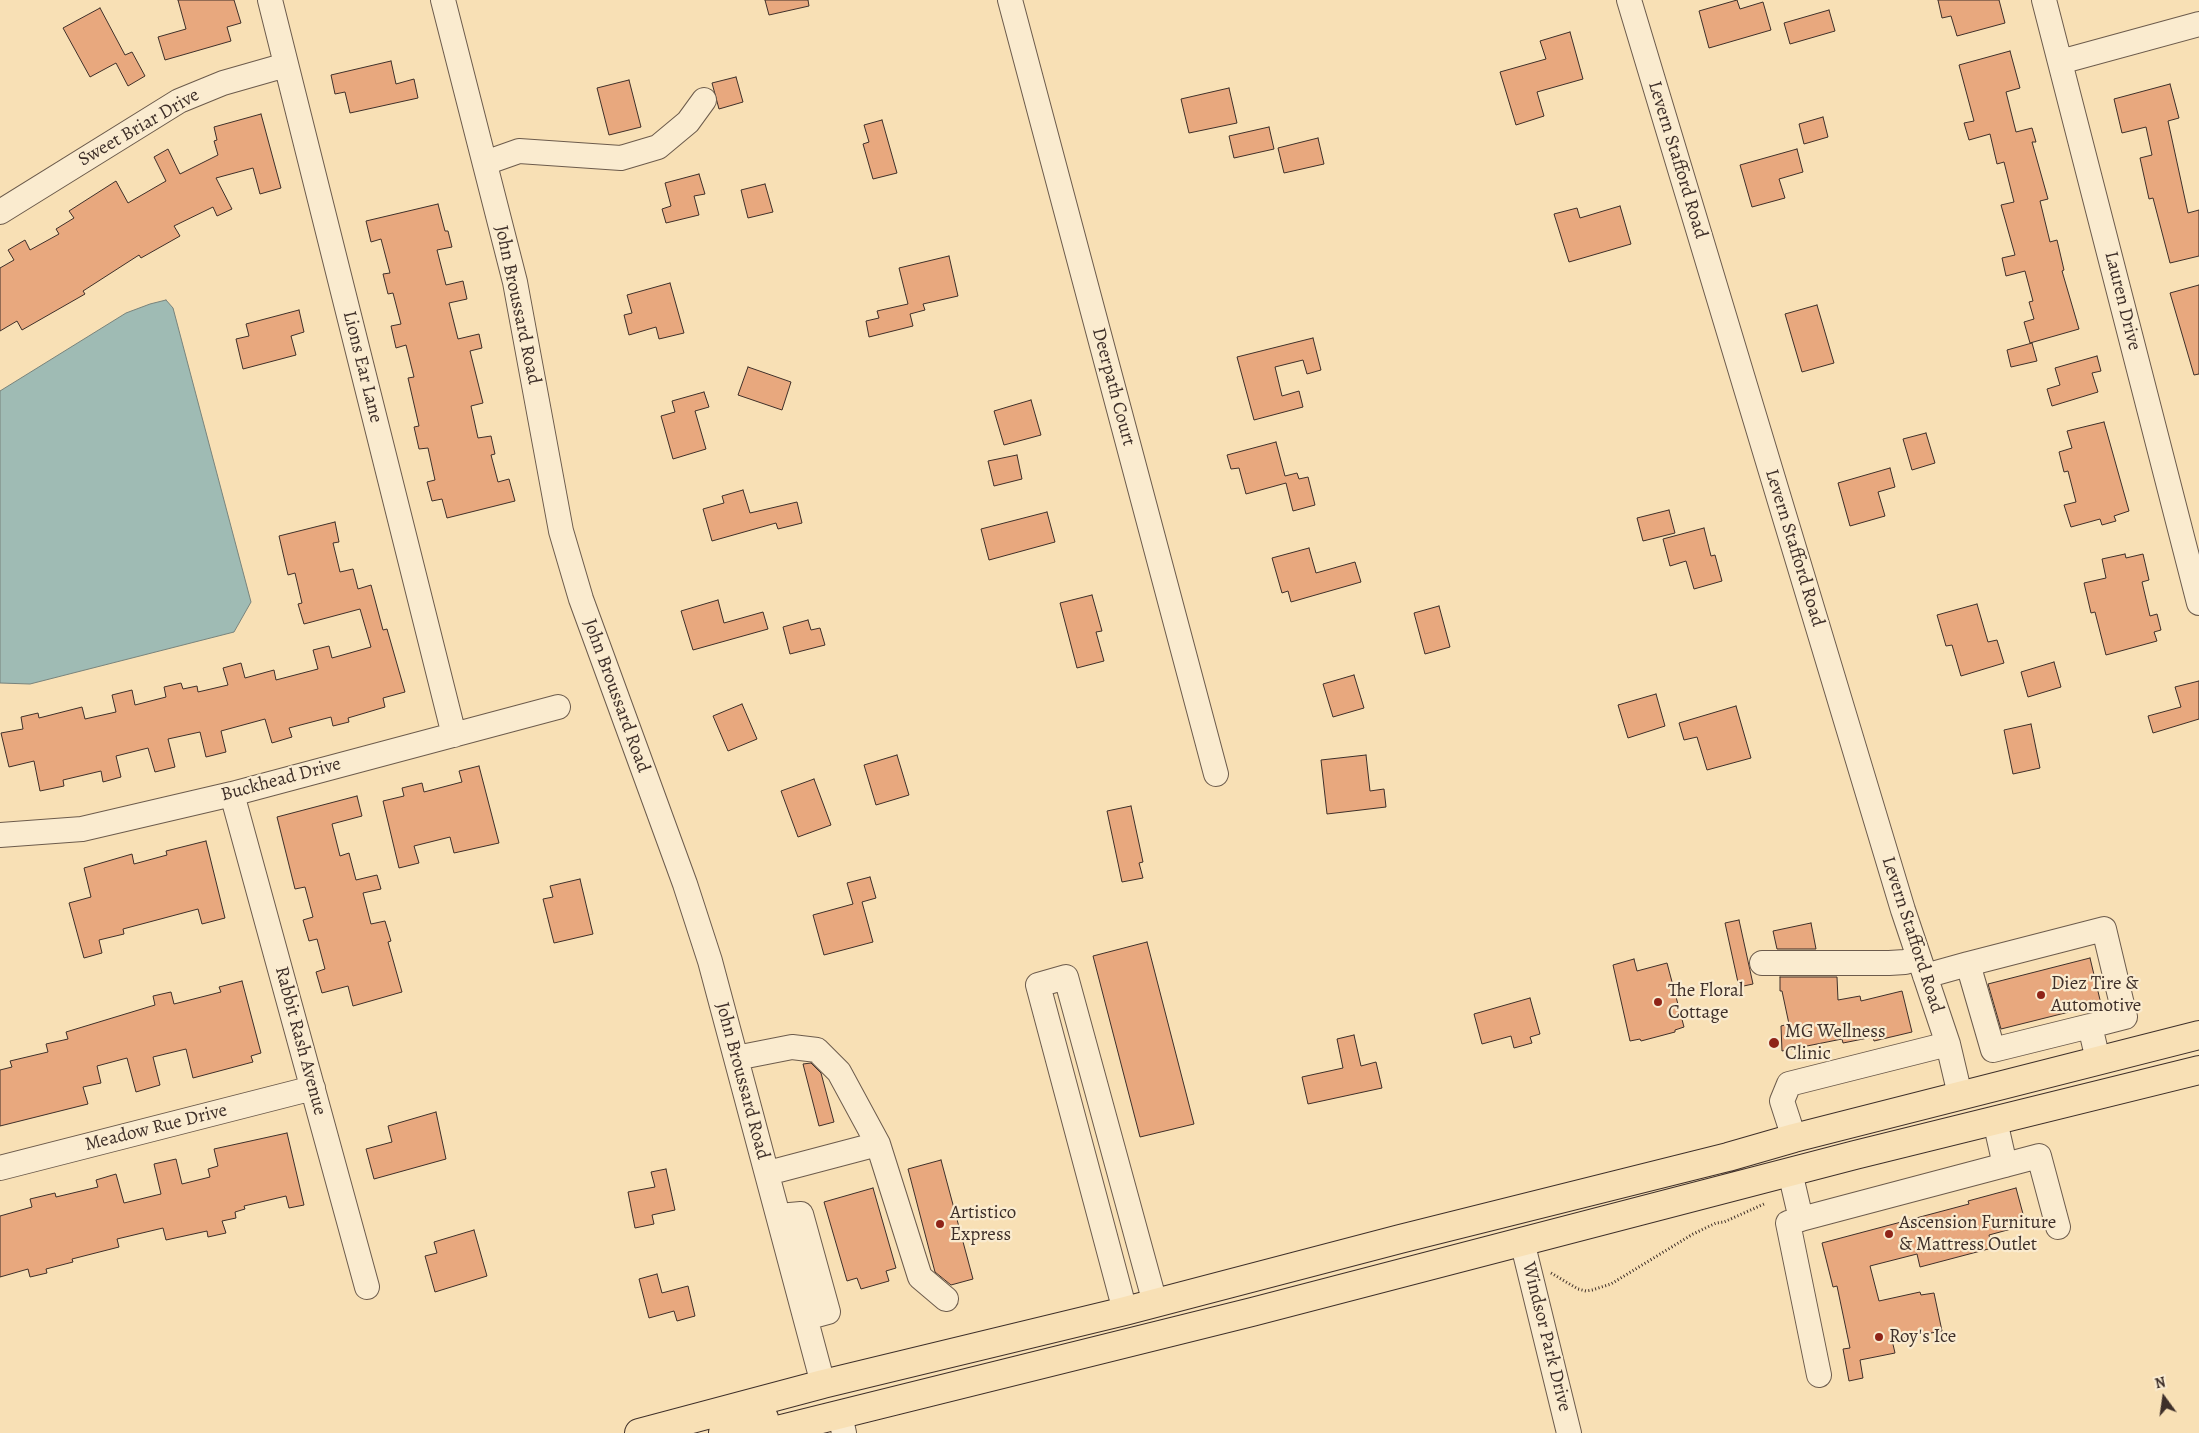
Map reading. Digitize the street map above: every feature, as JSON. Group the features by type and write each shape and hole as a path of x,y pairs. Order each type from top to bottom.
{"main road":[{"path":"640,1433 823,1384 1125,1311 1390,1241 1695,1165 1960,1095 2199,1035"},
{"path":"765,1433 842,1424 1582,1226 1856,1155 2199,1070"},
{"path":"1856,1155 1882,1133 1945,1116 1959,1104 1960,1095"},
{"path":"1582,1226 1596,1207 1610,1198 1656,1187 1695,1165"},
{"path":"723,1433 730,1428 819,1402 823,1384"}],"street":[{"name":"Lions Ear Lane","path":"270,0 454,734"},
{"name":"John Broussard Road","path":"443,0 515,282 561,531 581,599 685,884 710,962 779,1216 799,1247 808,1282 806,1318 823,1384"},
{"name":"Deerpath Court","path":"1010,0 1216,774"},
{"name":"Levern Stafford Road","path":"1629,0 1921,967 1948,1044 1960,1095"},
{"name":"Lauren Drive","path":"2044,0 2199,603"},
{"path":"2060,62 2199,24"},
{"name":"Sweet Briar Drive","path":"0,212 179,101 223,83 286,65"},
{"path":"485,163 519,151 621,158 658,147 688,122 704,100"},
{"name":"Buckhead Drive","path":"0,835 82,829 232,794 558,707"},
{"name":"Rabbit Rash Avenue","path":"232,794 367,1287"},
{"path":"1762,962 1905,962 1921,967 1968,964 2104,930 2125,1017 1993,1050 1968,964"},
{"path":"1125,1311 1038,985 1066,977 1155,1303"},
{"path":"2090,1026 2098,1060"},
{"path":"1794,1138 1782,1101 1789,1084 1948,1044"},
{"path":"736,1058 792,1047 817,1050 839,1072 878,1144 920,1278 946,1299"},
{"name":"Meadow Rue Drive","path":"0,1168 313,1088"},
{"path":"1995,1121 2005,1165"},
{"path":"768,1173 878,1144"},
{"path":"1820,1375 1788,1223 2039,1156 2058,1227"},
{"path":"1790,1172 1801,1219"},
{"name":"Windsor Park Drive","path":"1522,1242 1569,1433"}],"water":[{"path":"166,300 173,308 251,602 234,632 30,684 0,683 0,391 126,313"}],"building":[{"path":"178,0 234,0 241,23 227,27 231,41 165,60 158,37 186,29"},
{"path":"765,0 808,0 809,6 769,15"},
{"path":"1737,0 1740,9 1763,2 1771,30 1709,48 1699,11"},
{"path":"1938,0 1999,0 2005,23 1957,36 1951,16 1942,18"},
{"path":"100,8 125,55 132,52 145,76 128,86 116,63 90,77 63,28"},
{"path":"1829,10 1835,31 1790,44 1784,23"},
{"path":"1570,32 1583,79 1537,92 1544,116 1516,125 1500,72 1546,59 1540,41"},
{"path":"2010,51 2020,88 2006,92 2016,132 2032,128 2036,142 2032,142 2048,199 2040,201 2050,242 2057,240 2064,270 2062,271 2079,329 2030,343 2024,322 2034,319 2029,302 2033,301 2025,271 2006,276 2002,258 2015,255 2001,205 2014,202 2004,162 1997,164 1990,134 1969,140 1964,123 1974,121 1959,65"},
{"path":"391,61 396,84 414,79 418,98 350,113 345,92 335,94 331,75"},
{"path":"736,77 743,102 719,109 712,83"},
{"path":"629,80 641,127 609,135 597,88"},
{"path":"2170,84 2179,118 2168,121 2188,213 2199,210 2199,256 2170,263 2153,198 2149,199 2140,158 2152,155 2146,127 2122,133 2114,99"},
{"path":"1229,88 1237,123 1189,133 1181,99"},
{"path":"261,114 281,188 260,194 253,168 216,178 232,209 217,216 213,207 174,226 180,236 141,258 139,255 83,291 85,294 22,330 17,321 0,331 0,268 14,260 8,250 25,240 30,250 59,234 56,229 74,218 69,211 116,181 128,203 166,181 154,157 168,149 180,174 218,155 214,141 217,140 214,127"},
{"path":"1823,117 1828,137 1804,144 1799,124"},
{"path":"882,120 897,173 873,179 863,144 869,142 864,125"},
{"path":"1269,127 1274,149 1234,158 1229,136"},
{"path":"1318,138 1324,164 1284,173 1278,148"},
{"path":"1797,149 1803,172 1779,179 1785,198 1752,207 1740,165"},
{"path":"699,174 705,194 694,196 699,215 666,223 662,209 671,206 665,183"},
{"path":"765,184 773,212 748,218 741,190"},
{"path":"438,204 445,231 448,231 452,247 437,250 446,285 463,281 467,299 449,303 458,339 479,334 482,348 470,351 483,403 471,406 478,438 491,436 495,454 491,455 498,482 509,479 515,501 447,518 442,499 432,501 427,482 435,480 428,448 419,449 414,427 419,426 408,378 414,377 406,345 396,348 391,326 401,324 393,293 388,294 383,274 390,273 381,239 371,242 366,221"},
{"path":"1620,206 1631,244 1569,262 1554,214 1577,208 1580,218"},
{"path":"949,256 958,296 923,304 925,310 910,314 913,326 869,337 866,321 879,318 877,311 908,304 899,268"},
{"path":"670,283 684,333 659,339 656,327 629,335 624,315 632,313 627,295"},
{"path":"2199,285 2199,374 2194,375 2170,293"},
{"path":"1817,305 1834,363 1802,372 1785,314"},
{"path":"299,310 304,332 291,336 296,355 243,369 236,339 249,336 246,324"},
{"path":"1313,338 1321,370 1307,374 1303,360 1275,367 1282,396 1299,391 1303,407 1254,420 1237,357"},
{"path":"2032,343 2037,361 2011,367 2007,350"},
{"path":"2097,356 2101,371 2092,373 2098,392 2052,406 2047,389 2060,385 2055,368"},
{"path":"748,367 791,382 782,410 738,395"},
{"path":"704,392 709,407 695,411 706,449 673,459 661,416 675,412 672,401"},
{"path":"1031,400 1041,435 1004,445 994,411"},
{"path":"2104,422 2129,511 2114,516 2116,521 2102,525 2100,519 2071,527 2064,505 2076,502 2068,471 2064,472 2059,452 2072,448 2067,431"},
{"path":"1926,433 1935,463 1912,470 1903,439"},
{"path":"1276,442 1285,476 1297,473 1299,479 1308,477 1315,505 1293,511 1286,483 1246,494 1239,468 1231,469 1227,455"},
{"path":"1017,455 1022,479 994,486 988,461"},
{"path":"1890,468 1895,487 1878,492 1885,516 1850,526 1838,483"},
{"path":"743,490 750,513 797,502 802,523 778,529 776,523 712,541 703,509 724,503 722,496"},
{"path":"1669,510 1675,533 1643,541 1637,518"},
{"path":"1047,512 1055,542 989,560 981,529"},
{"path":"335,522 339,542 333,543 340,572 353,569 358,589 371,585 383,630 387,629 405,692 383,698 385,707 348,718 349,722 333,726 331,717 289,728 292,737 272,743 265,719 221,731 226,752 206,757 200,732 168,739 175,767 155,772 148,748 116,756 121,777 103,782 101,771 63,780 64,786 40,791 34,761 9,767 1,733 23,729 21,717 38,713 39,718 82,707 85,719 116,712 112,695 132,690 135,705 166,697 164,687 181,683 183,689 197,686 198,692 228,685 223,668 241,663 245,678 274,670 276,680 318,669 313,650 329,646 332,658 371,647 360,609 304,624 298,604 302,603 295,573 288,575 279,536"},
{"path":"1704,528 1711,556 1715,555 1722,581 1694,589 1686,561 1670,566 1663,539"},
{"path":"1309,548 1316,573 1355,562 1361,582 1291,602 1288,591 1282,593 1272,558"},
{"path":"2125,554 2126,558 2143,554 2149,580 2142,582 2150,616 2157,614 2161,630 2154,632 2157,641 2106,655 2095,612 2091,613 2084,583 2106,578 2102,559"},
{"path":"1092,595 1102,631 1096,632 1104,661 1077,668 1060,603"},
{"path":"718,600 724,623 763,612 768,629 693,650 681,611"},
{"path":"1977,604 1988,642 1997,640 2004,663 1961,676 1952,645 1946,646 1937,615"},
{"path":"1439,606 1450,647 1425,654 1414,613"},
{"path":"808,620 811,630 820,628 825,645 790,654 783,627"},
{"path":"2054,662 2061,687 2028,697 2021,672"},
{"path":"1354,675 1364,708 1333,717 1323,684"},
{"path":"2199,681 2199,719 2153,733 2148,716 2181,707 2175,687"},
{"path":"1656,694 1665,726 1628,738 1618,705"},
{"path":"742,704 757,739 728,751 713,716"},
{"path":"1736,706 1751,758 1707,770 1697,737 1684,740 1679,723"},
{"path":"2031,724 2040,768 2013,774 2004,730"},
{"path":"897,755 909,795 876,805 864,765"},
{"path":"1366,755 1370,791 1384,789 1386,807 1327,814 1321,760"},
{"path":"479,766 499,843 454,853 450,837 414,846 419,863 399,868 383,801 404,796 402,788 422,783 424,792 462,782 459,771"},
{"path":"814,779 831,825 798,837 781,791"},
{"path":"357,796 362,816 332,824 340,856 349,853 356,880 377,875 381,889 363,893 371,924 385,921 391,941 388,942 402,992 353,1006 348,986 322,993 316,972 325,969 317,939 309,941 303,920 313,917 305,887 295,889 277,817"},
{"path":"1131,806 1143,862 1139,863 1143,878 1122,882 1107,811"},
{"path":"206,841 225,918 202,924 198,909 123,929 124,934 99,940 102,953 84,958 69,903 91,897 84,868 132,854 134,864 167,855 166,851"},
{"path":"870,877 876,898 862,902 873,942 824,955 813,915 853,904 847,883"},
{"path":"580,879 593,934 554,943 543,899 553,897 550,886"},
{"path":"1739,920 1753,984 1739,987 1725,923"},
{"path":"1811,923 1816,949 1777,949 1773,931"},
{"path":"1147,942 1194,1124 1140,1137 1093,956"},
{"name":"Diez Tire & Automotive","path":"2090,958 2101,1004 2001,1029 1988,984"},
{"name":"The Floral Cottage","path":"1634,959 1637,971 1667,963 1684,1027 1675,1030 1675,1032 1641,1041 1640,1039 1630,1041 1613,965"},
{"path":"1780,977 1837,977 1838,1000 1860,996 1861,1001 1902,991 1912,1032 1874,1041 1873,1037 1843,1043 1842,1039 1782,1051 1781,1026 1789,1024 1782,991 1780,991"},
{"path":"242,981 261,1053 251,1056 253,1062 193,1078 186,1049 153,1057 160,1085 136,1092 127,1058 97,1066 101,1083 83,1087 88,1104 0,1126 0,1070 12,1067 10,1061 48,1052 46,1044 68,1039 66,1032 155,1005 153,996 171,992 174,1004 221,992 219,987"},
{"path":"1530,998 1540,1034 1530,1037 1532,1043 1514,1048 1511,1036 1482,1044 1474,1014"},
{"path":"1354,1035 1361,1066 1376,1062 1382,1088 1308,1104 1302,1077 1343,1068 1337,1039"},
{"path":"811,1063 821,1073 834,1122 819,1126 803,1064"},
{"path":"436,1112 446,1159 374,1179 366,1149 392,1142 388,1126"},
{"path":"287,1133 304,1205 289,1208 286,1196 244,1206 245,1209 235,1212 236,1218 222,1221 226,1233 208,1237 207,1231 166,1240 163,1228 117,1239 119,1247 72,1259 73,1262 46,1269 47,1273 30,1277 28,1269 0,1277 0,1216 32,1207 30,1199 55,1193 56,1197 98,1187 96,1180 116,1174 124,1203 161,1194 154,1164 176,1159 182,1184 210,1177 208,1169 218,1166 214,1149"},
{"name":"Artistico Express","path":"941,1160 973,1279 951,1285 935,1272 908,1169"},
{"path":"666,1169 675,1210 652,1215 654,1224 635,1228 628,1192 655,1187 651,1172"},
{"path":"873,1188 896,1268 886,1271 889,1281 861,1289 857,1278 847,1281 824,1202"},
{"path":"2016,1188 2026,1225 1989,1235 1992,1248 1920,1267 1917,1254 1870,1266 1879,1301 1920,1292 1921,1295 1934,1293 1942,1331 1892,1340 1895,1353 1860,1360 1863,1378 1849,1381 1843,1349 1850,1348 1837,1286 1833,1287 1822,1243 1969,1204 1968,1201"},
{"path":"474,1230 487,1276 435,1292 425,1256 437,1253 434,1242"},
{"path":"657,1274 662,1293 688,1286 695,1316 677,1321 674,1311 649,1318 639,1279"}],"place":[{"name":"Diez Tire & Automotive","path":"2041,995"},
{"name":"The Floral Cottage","path":"1658,1002"},
{"name":"MG Wellness Clinic","path":"1774,1043"},
{"name":"Artistico Express","path":"940,1224"},
{"name":"Ascension Furniture & Mattress Outlet","path":"1889,1234"},
{"name":"Roy's Ice","path":"1879,1337"}]}
